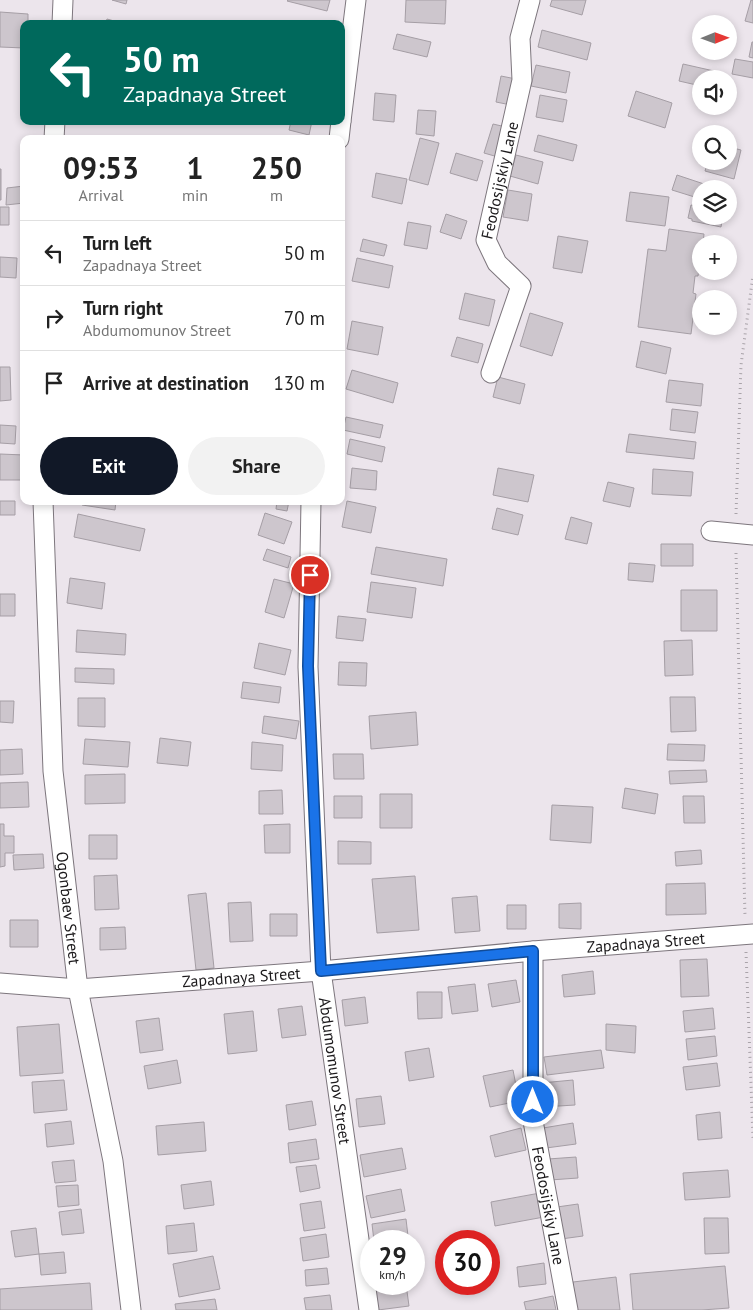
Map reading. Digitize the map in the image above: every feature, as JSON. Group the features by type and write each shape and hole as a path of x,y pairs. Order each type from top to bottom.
{"street":[{"path":"62,20 63,0"},
{"path":"345,89 356,0"},
{"name":"Feodosijskiy Lane","path":"491,373 521,286 497,263 486,240 522,80 520,38 530,0"},
{"name":"Ogonbaev Street","path":"43,505 53,770 78,988 112,1160 131,1310"},
{"name":"Abdumomunov Street","path":"311,505 308,666 321,971 369,1310"},
{"path":"711,531 744,534"},
{"name":"Zapadnaya Street","path":"0,983 78,988 321,971 533,951 749,934"},
{"name":"Feodosijskiy Lane","path":"533,951 533,1121 568,1310"}],"path":[{"path":"753,275 741,365 753,1138"}],"building":[{"path":"112,0 127,0 126,4"},
{"path":"288,0 330,0 327,11"},
{"path":"406,0 446,0 445,24 405,22"},
{"path":"552,0 586,0 582,15 550,6"},
{"path":"751,0 753,0 753,23 745,21"},
{"path":"0,12 28,14 28,20 20,20 20,48 0,47"},
{"path":"542,30 591,43 587,60 538,47"},
{"path":"397,34 431,42 427,57 393,49"},
{"path":"753,42 753,58 749,57"},
{"path":"735,60 753,62 753,78 737,75 737,70 733,70"},
{"path":"683,64 710,70 692,70 692,84 679,81"},
{"path":"536,65 570,72 566,93 531,86"},
{"path":"501,76 516,79 511,105 496,102"},
{"path":"636,91 672,103 665,128 628,116"},
{"path":"375,93 396,95 394,122 373,120"},
{"path":"540,95 567,100 563,122 536,117"},
{"path":"418,110 436,111 434,136 416,134"},
{"path":"493,124 506,127 498,157 484,153"},
{"path":"290,125 311,125 309,135 289,130"},
{"path":"538,135 577,145 573,161 534,151"},
{"path":"420,138 439,143 428,185 409,180"},
{"path":"737,149 741,150 737,167"},
{"path":"456,153 483,161 477,181 450,173"},
{"path":"516,155 543,162 538,184 510,176"},
{"path":"1,169 1,200 0,200"},
{"path":"705,170 736,170 734,179"},
{"path":"376,173 407,179 402,204 372,197"},
{"path":"677,175 692,180 692,196 672,190"},
{"path":"20,186 20,203 6,205 7,188"},
{"path":"508,190 532,194 528,221 503,217"},
{"path":"630,192 669,197 665,226 626,221"},
{"path":"691,205 692,205 692,219 688,218"},
{"path":"0,207 9,207 9,225 0,225"},
{"path":"446,214 467,221 461,239 440,232"},
{"path":"408,222 431,226 427,249 404,245"},
{"path":"669,229 704,234 692,235 692,280 695,280 692,290 691,334 638,327 648,249 666,251"},
{"path":"558,236 588,241 582,273 553,268"},
{"path":"363,239 387,245 384,256 360,251"},
{"path":"0,257 17,258 16,278 0,277"},
{"path":"357,258 393,266 389,288 352,281"},
{"path":"465,293 495,300 489,326 459,319"},
{"path":"530,313 563,323 552,356 520,346"},
{"path":"352,321 383,327 378,355 347,349"},
{"path":"457,337 483,344 478,363 451,356"},
{"path":"641,341 671,348 666,374 636,367"},
{"path":"0,367 10,367 11,400 0,401"},
{"path":"352,370 398,383 393,403 346,389"},
{"path":"498,377 525,384 520,404 493,397"},
{"path":"669,380 703,384 701,406 666,402"},
{"path":"672,409 698,412 695,433 670,430"},
{"path":"346,417 383,425 380,438 345,430"},
{"path":"0,425 16,426 15,444 0,443"},
{"path":"629,434 696,442 694,459 626,452"},
{"path":"350,439 385,447 382,462 347,454"},
{"path":"0,454 20,455 20,480 0,480"},
{"path":"352,468 377,471 376,490 350,488"},
{"path":"498,468 534,475 528,502 493,495"},
{"path":"653,469 693,472 691,496 652,494"},
{"path":"608,482 634,488 630,507 603,501"},
{"path":"0,501 15,501 15,515 0,515"},
{"path":"347,501 376,507 371,533 342,527"},
{"path":"82,505 116,505 115,510"},
{"path":"276,505 288,505 287,511 276,509"},
{"path":"497,508 523,515 518,535 492,529"},
{"path":"265,513 292,522 284,544 258,535"},
{"path":"78,514 145,529 140,551 74,537"},
{"path":"571,517 592,523 587,544 565,539"},
{"path":"661,544 693,544 693,566 661,566"},
{"path":"376,547 447,559 443,586 371,574"},
{"path":"267,549 291,557 288,568 263,560"},
{"path":"629,563 655,565 653,582 628,580"},
{"path":"70,578 105,583 102,609 67,603"},
{"path":"274,579 294,584 284,618 265,612"},
{"path":"371,582 416,588 412,618 367,612"},
{"path":"681,590 717,590 717,631 681,631"},
{"path":"0,594 15,594 15,616 0,616"},
{"path":"338,616 366,619 363,641 336,638"},
{"path":"77,630 126,634 125,655 76,652"},
{"path":"692,640 693,675 665,676 664,641"},
{"path":"259,643 291,650 285,675 254,668"},
{"path":"339,662 367,663 366,686 338,685"},
{"path":"75,668 114,669 114,684 75,682"},
{"path":"243,682 281,687 279,703 241,698"},
{"path":"670,697 695,697 696,731 671,732"},
{"path":"78,698 105,698 105,727 78,726"},
{"path":"0,701 14,701 13,723 0,722"},
{"path":"416,712 418,745 371,749 369,716"},
{"path":"264,716 299,721 296,739 262,733"},
{"path":"160,738 191,742 188,766 157,763"},
{"path":"85,739 130,742 128,767 83,764"},
{"path":"252,742 283,745 282,771 251,769"},
{"path":"668,744 705,745 704,761 667,760"},
{"path":"22,749 23,774 0,775 0,750"},
{"path":"333,754 363,754 364,779 334,779"},
{"path":"706,770 707,782 670,784 669,771"},
{"path":"125,774 125,803 85,804 85,775"},
{"path":"28,782 29,807 0,808 0,783"},
{"path":"625,788 658,794 655,814 622,808"},
{"path":"282,790 283,814 259,814 259,791"},
{"path":"380,794 412,794 412,828 380,828"},
{"path":"334,796 362,796 362,818 334,818"},
{"path":"683,796 704,796 705,823 684,823"},
{"path":"552,805 593,807 591,843 550,840"},
{"path":"0,824 4,824 4,836 14,836 14,853 5,853 5,866 0,867"},
{"path":"290,824 290,853 265,853 264,825"},
{"path":"89,835 117,835 117,859 89,859"},
{"path":"338,841 371,842 371,864 338,864"},
{"path":"701,850 702,864 676,866 675,852"},
{"path":"43,854 44,868 14,870 13,855"},
{"path":"117,875 119,909 95,910 94,876"},
{"path":"415,876 419,930 377,933 372,879"},
{"path":"705,883 706,914 666,915 666,884"},
{"path":"206,893 214,968 196,970 188,895"},
{"path":"477,896 480,931 455,933 452,898"},
{"path":"251,902 253,941 230,942 228,903"},
{"path":"581,903 581,929 559,928 559,904"},
{"path":"507,905 526,905 526,929 507,929"},
{"path":"270,914 297,914 297,936 270,936"},
{"path":"10,920 38,920 38,947 10,947"},
{"path":"125,927 126,949 100,950 100,928"},
{"path":"707,959 709,996 681,997 680,960"},
{"path":"593,971 595,994 564,997 562,975"},
{"path":"516,980 520,1002 492,1007 488,984"},
{"path":"475,984 478,1011 452,1014 448,987"},
{"path":"417,992 442,992 442,1018 418,1019"},
{"path":"365,997 368,1023 345,1026 342,1000"},
{"path":"302,1006 306,1035 282,1038 278,1009"},
{"path":"713,1008 715,1029 685,1032 683,1011"},
{"path":"253,1011 257,1051 228,1054 224,1014"},
{"path":"159,1018 163,1050 140,1053 136,1021"},
{"path":"59,1024 63,1073 20,1076 17,1027"},
{"path":"606,1024 636,1026 635,1053 606,1050"},
{"path":"715,1036 717,1056 688,1060 686,1039"},
{"path":"429,1048 434,1077 409,1081 405,1052"},
{"path":"601,1050 604,1068 547,1075 544,1057"},
{"path":"177,1060 181,1083 148,1089 144,1066"},
{"path":"717,1063 720,1086 686,1090 683,1067"},
{"path":"513,1070 519,1101 490,1107 483,1076"},
{"path":"64,1080 67,1110 34,1113 32,1082"},
{"path":"573,1080 575,1105 543,1107 541,1083"},
{"path":"381,1096 385,1124 359,1127 356,1099"},
{"path":"312,1101 316,1125 289,1130 286,1105"},
{"path":"720,1112 722,1138 698,1140 696,1115"},
{"path":"71,1121 74,1144 47,1147 45,1124"},
{"path":"204,1122 206,1151 158,1155 156,1126"},
{"path":"573,1123 576,1144 546,1148 543,1128"},
{"path":"521,1128 526,1150 495,1157 490,1136"},
{"path":"316,1139 319,1159 290,1163 288,1143"},
{"path":"402,1148 406,1169 364,1177 360,1155"},
{"path":"576,1157 578,1178 550,1180 548,1159"},
{"path":"74,1160 76,1181 55,1183 52,1162"},
{"path":"316,1165 320,1188 300,1192 296,1167"},
{"path":"728,1170 730,1197 685,1200 683,1173"},
{"path":"211,1181 214,1205 184,1209 181,1185"},
{"path":"78,1185 79,1205 58,1207 56,1186"},
{"path":"401,1189 405,1211 371,1218 366,1196"},
{"path":"540,1193 544,1217 495,1226 491,1202"},
{"path":"321,1201 325,1228 304,1231 300,1204"},
{"path":"578,1204 583,1236 561,1239 557,1207"},
{"path":"81,1209 84,1233 62,1235 59,1212"},
{"path":"704,1218 728,1218 729,1253 705,1254"},
{"path":"406,1219 407,1230 373,1230 372,1224"},
{"path":"194,1223 197,1251 168,1254 166,1226"},
{"path":"36,1228 39,1254 15,1257 11,1231"},
{"path":"326,1234 329,1257 303,1261 300,1238"},
{"path":"64,1252 66,1273 41,1275 39,1254"},
{"path":"213,1256 220,1289 179,1297 173,1264"},
{"path":"544,1263 546,1284 519,1287 517,1267"},
{"path":"725,1266 729,1308 633,1310 630,1274"},
{"path":"327,1268 329,1284 306,1286 305,1270"},
{"path":"616,1277 620,1310 576,1310 573,1282"},
{"path":"90,1283 92,1310 0,1310 0,1289"},
{"path":"330,1295 332,1310 306,1310 304,1298"},
{"path":"376,1295 408,1295 409,1306 378,1310"},
{"path":"553,1296 556,1310 526,1310 524,1302"},
{"path":"215,1299 217,1310 176,1310 175,1304"}],"route":[{"path":"310,575 308,666 321,971 533,951 533,1102"}]}
